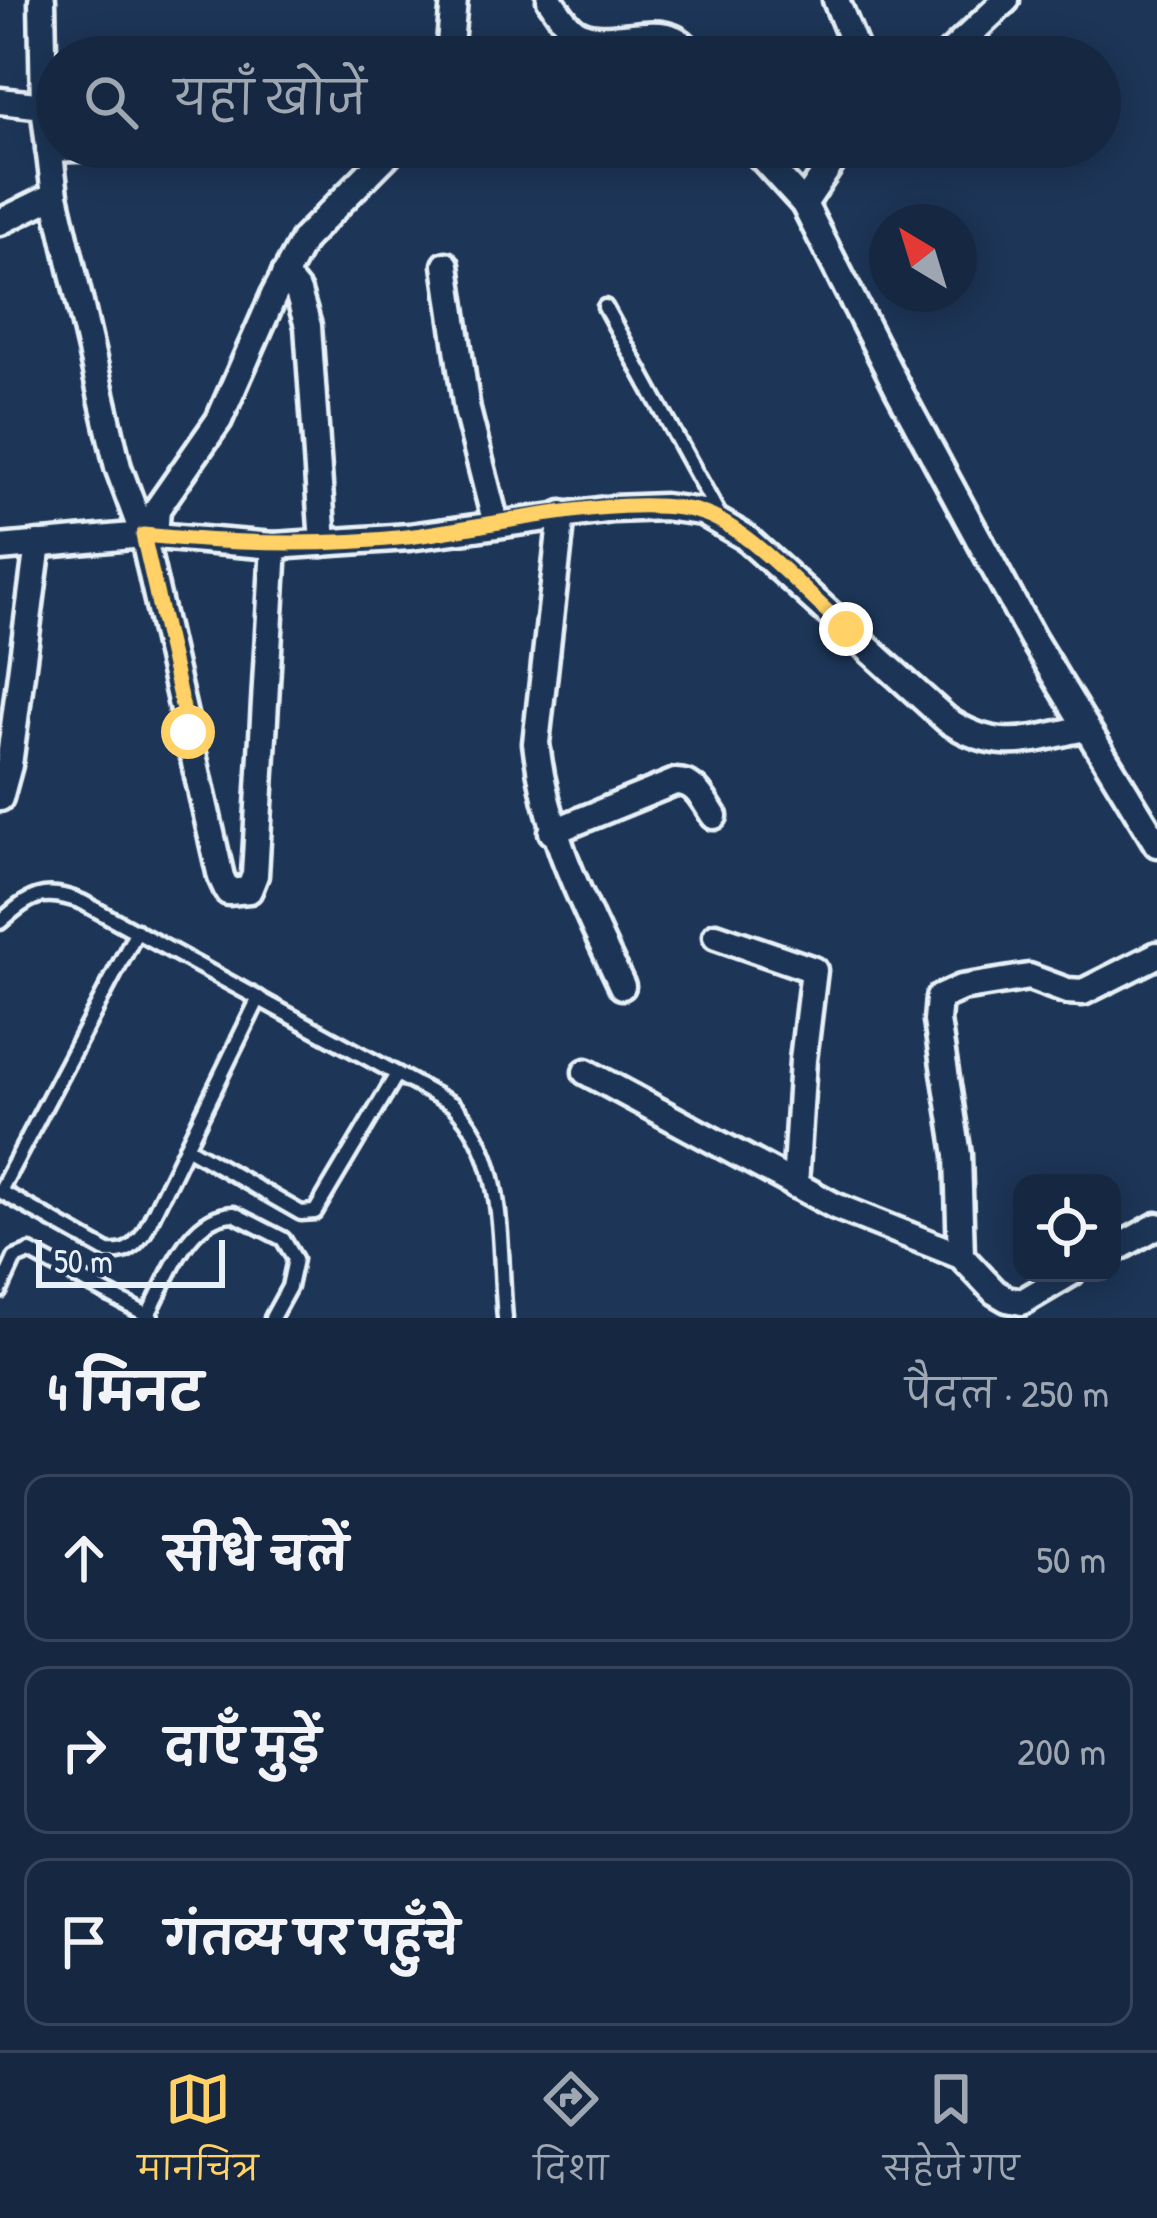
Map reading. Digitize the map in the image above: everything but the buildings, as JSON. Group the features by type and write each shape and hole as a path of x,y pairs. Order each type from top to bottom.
{"street":[{"path":"42,0 43,36"},
{"path":"550,0 570,27 585,36 670,36"},
{"path":"836,0 851,36"},
{"path":"968,36 1006,0"},
{"path":"452,36 460,3"},
{"path":"0,101 36,105"},
{"path":"51,168 118,467 149,536 221,877 234,895 249,890 255,875 274,546"},
{"path":"149,536 157,509 219,420 304,239 374,168"},
{"path":"771,168 804,204 986,554 1084,728 1157,844"},
{"path":"804,204 828,168"},
{"path":"0,222 55,195"},
{"path":"446,265 464,391 496,524"},
{"path":"284,275 298,292 308,326 322,543"},
{"path":"0,548 149,536 274,546 409,536 562,514 664,507 702,512 722,521 966,733 1007,744 1084,728"},
{"path":"562,514 536,743 552,832 622,986"},
{"path":"0,798 9,765 38,544"},
{"path":"552,832 675,782 693,786 714,816"},
{"path":"716,936 814,970 795,1185"},
{"path":"962,1256 958,1155 937,1021 939,998 961,988 1030,976 1053,987 1083,992 1157,955"},
{"path":"586,1072 857,1216 962,1256 995,1292 1022,1302 1056,1282"},
{"path":"1121,1246 1157,1226"}],"lane":[{"path":"604,307 722,521"},
{"path":"0,922 38,895 56,892 137,931 452,1104 470,1121 491,1168 505,1318"},
{"path":"137,931 0,1191 100,1248 121,1253 144,1233 259,998"},
{"path":"186,1147 302,1213 315,1212 397,1074"},
{"path":"0,1291 15,1258 31,1252 151,1316 194,1232 207,1221 234,1214 284,1239 295,1258 289,1287 272,1318"}],"route":[{"path":"188,732 143,535 274,546 409,536 614,509 685,509 722,521 745,537 846,629"}]}
